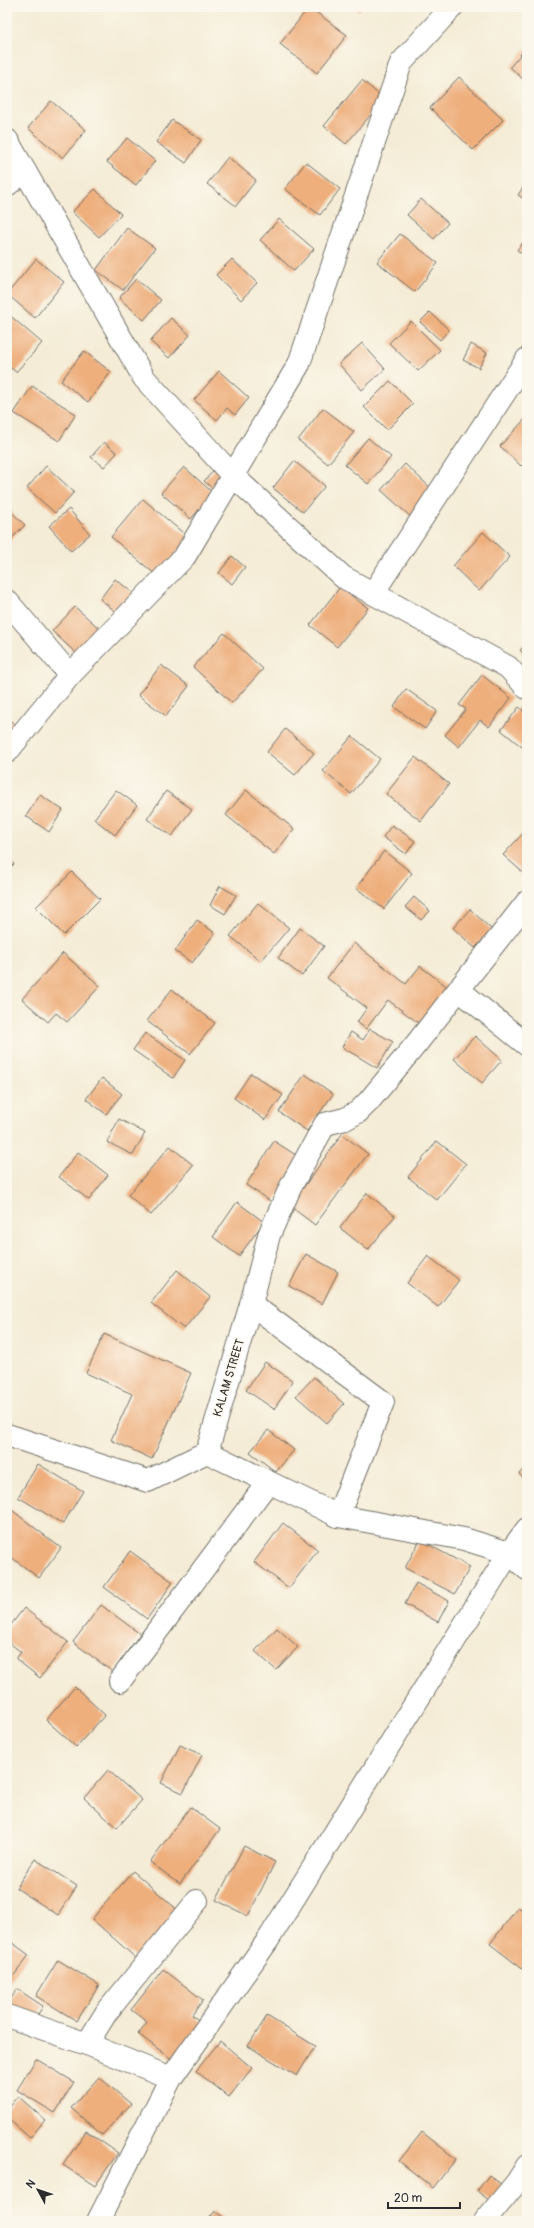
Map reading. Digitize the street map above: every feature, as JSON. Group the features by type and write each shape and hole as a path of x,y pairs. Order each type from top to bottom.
{"street":[{"path":"7,752 70,675 185,556 299,364 401,63 452,7"},
{"path":"7,140 144,378 232,476 343,577 508,667 527,688"},
{"path":"7,185 25,171"},
{"path":"373,593 527,359"},
{"path":"7,601 70,675"},
{"name":"KALAM STREET","path":"207,1452 251,1304 269,1235 291,1186 325,1124 345,1119 358,1112 369,1101 459,990 527,902"},
{"path":"459,990 527,1045"},
{"path":"251,1304 383,1402 338,1516"},
{"path":"7,1435 148,1481 207,1452 338,1516 464,1540 509,1553 527,1570"},
{"path":"120,1681 268,1482"},
{"path":"98,2221 170,2078 268,1940 509,1553 527,1529"},
{"path":"87,2044 106,2014 197,1901"},
{"path":"7,2016 87,2044 170,2078"},
{"path":"485,2221 517,2182 527,2166"}],"building":[{"path":"309,7 347,35 317,73 280,44"},
{"path":"352,7 361,7 359,11"},
{"path":"527,47 527,83 510,67"},
{"path":"459,77 503,120 473,150 430,108"},
{"path":"362,80 384,99 346,144 324,126"},
{"path":"51,101 86,130 63,158 28,128"},
{"path":"172,120 201,140 186,163 156,142"},
{"path":"127,138 155,161 136,185 107,162"},
{"path":"228,157 256,180 236,206 207,184"},
{"path":"306,162 340,189 320,215 285,189"},
{"path":"527,181 527,201 518,195"},
{"path":"95,189 121,214 99,237 72,212"},
{"path":"421,199 448,223 434,239 407,215"},
{"path":"279,219 314,249 294,271 260,240"},
{"path":"127,228 155,248 123,290 96,270"},
{"path":"400,234 438,263 415,292 377,262"},
{"path":"527,237 527,257 517,250"},
{"path":"36,259 64,282 35,318 7,294"},
{"path":"232,259 257,283 241,300 216,275"},
{"path":"136,279 161,300 144,320 119,298"},
{"path":"430,312 449,330 440,340 420,322"},
{"path":"7,313 42,343 16,372 7,365"},
{"path":"171,318 190,335 169,358 150,341"},
{"path":"411,321 440,350 418,371 389,343"},
{"path":"362,343 385,369 362,390 339,364"},
{"path":"471,344 487,353 479,368 463,360"},
{"path":"84,351 111,372 88,402 61,381"},
{"path":"219,371 249,398 235,415 227,408 217,420 194,400"},
{"path":"390,381 413,404 387,430 364,407"},
{"path":"32,386 76,414 59,441 14,413"},
{"path":"323,408 354,432 328,464 298,440"},
{"path":"527,417 527,460 521,466 500,446"},
{"path":"368,438 391,457 368,484 345,465"},
{"path":"104,442 117,453 104,467 91,457"},
{"path":"294,461 325,486 303,512 273,488"},
{"path":"405,464 436,493 413,519 381,490"},
{"path":"46,466 74,492 55,513 27,488"},
{"path":"218,466 226,473 212,488 204,481"},
{"path":"184,467 213,493 191,519 161,493"},
{"path":"143,499 189,538 157,576 111,537"},
{"path":"7,508 25,525 7,543"},
{"path":"69,509 90,534 71,551 49,526"},
{"path":"483,532 510,557 479,591 453,566"},
{"path":"232,556 245,567 232,584 219,573"},
{"path":"115,579 136,595 120,615 100,599"},
{"path":"340,587 368,608 337,647 310,625"},
{"path":"75,607 100,629 77,654 52,631"},
{"path":"224,633 263,669 232,703 193,667"},
{"path":"527,643 527,657 520,650"},
{"path":"161,665 189,686 166,716 138,695"},
{"path":"482,675 511,698 489,727 480,720 459,747 445,735 466,709 459,705"},
{"path":"406,689 437,711 425,729 394,707"},
{"path":"519,707 527,714 527,741 522,747 501,730"},
{"path":"7,718 17,726 7,739"},
{"path":"285,729 314,753 295,775 267,752"},
{"path":"352,736 380,759 351,794 323,771"},
{"path":"415,757 449,784 421,821 386,794"},
{"path":"116,790 137,805 115,835 94,819"},
{"path":"246,790 294,829 274,854 226,815"},
{"path":"166,791 192,809 172,836 147,819"},
{"path":"40,795 63,810 49,832 26,816"},
{"path":"392,825 415,841 406,854 383,837"},
{"path":"527,829 527,876 503,855"},
{"path":"384,851 412,873 384,909 356,888"},
{"path":"7,857 14,864 7,871"},
{"path":"72,872 100,899 64,935 36,907"},
{"path":"220,886 236,895 225,914 210,905"},
{"path":"414,897 430,911 421,920 405,907"},
{"path":"258,903 289,928 261,961 230,936"},
{"path":"470,909 492,930 475,948 453,928"},
{"path":"197,920 215,933 192,963 175,951"},
{"path":"300,928 324,946 302,976 278,958"},
{"path":"354,943 406,984 420,966 454,992 425,1028 388,1000 366,1029 357,1022 367,1008 327,978"},
{"path":"63,953 100,986 67,1022 56,1013 48,1022 22,999"},
{"path":"172,989 215,1023 190,1054 147,1021"},
{"path":"370,1029 393,1042 377,1068 342,1047 351,1032 363,1040"},
{"path":"145,1033 185,1060 173,1078 133,1050"},
{"path":"475,1036 502,1060 482,1083 454,1059"},
{"path":"251,1073 283,1095 265,1120 234,1098"},
{"path":"305,1074 333,1094 307,1131 279,1112"},
{"path":"102,1078 122,1094 106,1114 86,1099"},
{"path":"119,1119 145,1133 133,1155 107,1142"},
{"path":"342,1134 368,1154 315,1225 290,1206"},
{"path":"274,1141 302,1159 273,1203 246,1185"},
{"path":"437,1141 466,1164 437,1200 408,1177"},
{"path":"170,1146 193,1165 151,1215 128,1195"},
{"path":"78,1152 108,1175 89,1200 59,1177"},
{"path":"367,1193 395,1216 368,1250 340,1228"},
{"path":"237,1202 264,1222 239,1256 213,1237"},
{"path":"306,1254 338,1272 322,1304 289,1286"},
{"path":"428,1256 459,1280 438,1307 407,1283"},
{"path":"177,1270 210,1297 184,1329 151,1303"},
{"path":"104,1334 191,1373 152,1459 111,1440 132,1394 86,1373"},
{"path":"265,1362 293,1381 274,1409 246,1390"},
{"path":"314,1377 344,1404 327,1423 296,1396"},
{"path":"268,1430 294,1450 276,1472 250,1452"},
{"path":"38,1464 83,1491 63,1524 18,1497"},
{"path":"527,1465 527,1482 519,1474"},
{"path":"9,1508 61,1548 39,1578 7,1554 7,1510"},
{"path":"283,1523 318,1550 289,1588 254,1562"},
{"path":"420,1540 470,1567 455,1594 405,1568"},
{"path":"130,1551 173,1582 147,1619 104,1587"},
{"path":"416,1583 449,1601 438,1622 405,1604"},
{"path":"101,1605 140,1634 113,1672 73,1642"},
{"path":"24,1608 68,1642 40,1678 16,1659 21,1652 7,1641 7,1630"},
{"path":"277,1628 298,1647 276,1670 255,1651"},
{"path":"75,1687 105,1715 76,1747 46,1720"},
{"path":"180,1745 202,1755 183,1793 161,1783"},
{"path":"108,1770 142,1800 117,1828 84,1798"},
{"path":"190,1807 220,1829 180,1884 150,1862"},
{"path":"244,1846 275,1862 248,1916 216,1900"},
{"path":"35,1859 77,1886 58,1915 16,1888"},
{"path":"133,1871 180,1912 138,1960 92,1919"},
{"path":"518,1907 527,1913 527,1968 525,1971 490,1944"},
{"path":"7,1939 29,1955 7,1985"},
{"path":"58,1960 99,1985 77,2021 36,1996"},
{"path":"163,1969 203,2000 192,2015 206,2026 177,2063 138,2034 147,2022 131,2010"},
{"path":"17,1989 43,2006 34,2021 7,2005"},
{"path":"267,2016 315,2046 297,2076 248,2046"},
{"path":"220,2041 252,2068 229,2097 196,2071"},
{"path":"36,2059 74,2082 55,2113 17,2090"},
{"path":"99,2077 131,2104 102,2135 71,2108"},
{"path":"18,2096 45,2120 30,2138 7,2118 7,2109"},
{"path":"86,2131 118,2153 95,2186 63,2165"},
{"path":"422,2132 456,2159 433,2188 399,2161"},
{"path":"489,2175 506,2188 494,2204 477,2191"},
{"path":"215,2211 228,2221 207,2221"}]}
